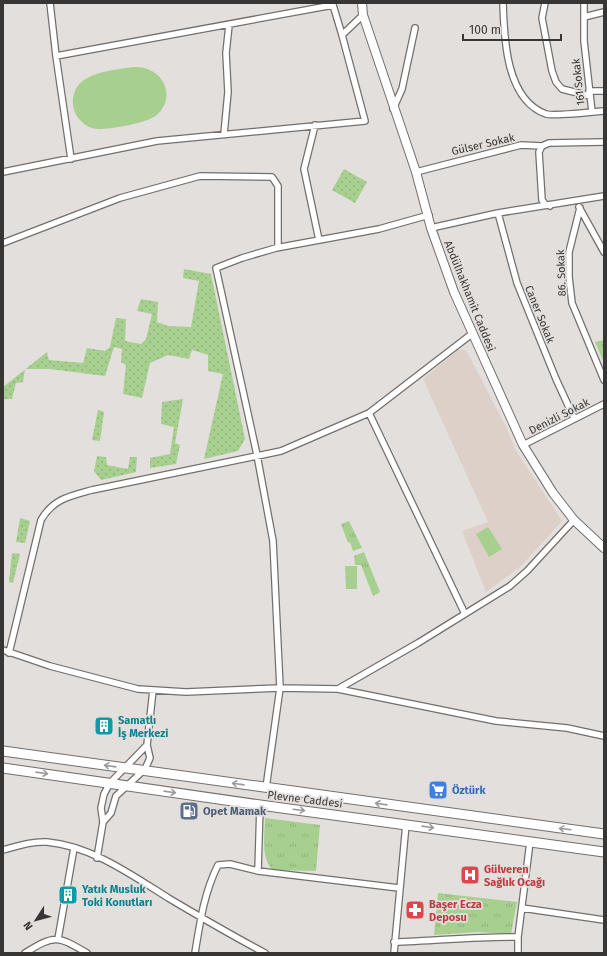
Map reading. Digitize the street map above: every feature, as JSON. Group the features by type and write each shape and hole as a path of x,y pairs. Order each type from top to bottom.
{"main road":[{"name":"Abdülhakhamit Caddesi","path":"362,3 363,15 393,109 416,172 429,215 431,228 454,292 523,445 553,494 574,520 603,545"},
{"name":"Plevne Caddesi","path":"3,751 604,834"},
{"name":"Plevne Caddesi","path":"3,768 260,806 406,824 604,852"}],"street":[{"path":"50,3 71,159"},
{"path":"502,3 503,26 509,65 518,91 532,105 547,114 604,111"},
{"path":"545,3 542,18 552,71 556,82 562,89 590,93 604,91"},
{"name":"161 Sokak","path":"584,3 584,41 592,112"},
{"path":"3,172 157,141 365,121 333,4 229,25 56,56"},
{"path":"584,17 604,12"},
{"path":"342,35 363,15"},
{"path":"224,134 228,92 226,53 229,25"},
{"path":"393,109 402,89 415,28"},
{"path":"315,125 304,169 319,240"},
{"name":"Gülser Sokak","path":"416,172 521,145 542,146 549,143 604,142"},
{"path":"542,146 539,152 542,200 545,204 551,206"},
{"path":"3,243 120,198 200,176 272,177 278,186 278,248"},
{"path":"431,228 498,213 577,202 604,196"},
{"path":"577,202 604,252"},
{"name":"86. Sokak","path":"580,208 569,252 569,277 572,303 604,380"},
{"name":"Caner Sokak","path":"498,213 520,290 556,379 574,418"},
{"path":"266,788 280,688 273,541 257,455 216,268 242,258 278,248 379,229 429,215"},
{"path":"10,653 41,520 49,508 66,497 92,490 281,451 370,413 473,333"},
{"name":"Denizli Sokak","path":"523,445 604,404"},
{"path":"370,413 465,614"},
{"path":"338,689 510,586 527,572 574,520"},
{"path":"3,650 50,666 138,689 186,692 280,688 338,689 496,721 567,728 604,736"},
{"path":"104,822 111,813 116,796 143,771 150,758 147,745 153,690"},
{"path":"97,858 104,822 101,808 104,794 110,784 127,768 147,745"},
{"path":"258,871 260,806"},
{"path":"394,953 406,824"},
{"path":"3,850 30,842 48,842 74,848 116,866 265,953"},
{"path":"518,953 518,937 530,842"},
{"path":"58,939 74,848"},
{"path":"195,953 209,883 218,865 230,864 258,871 399,888"},
{"path":"522,908 604,920"},
{"path":"394,942 485,936 518,937"},
{"path":"25,953 54,939 63,940 87,953"}],"shaded area":[{"path":"458,350 466,350 505,425 516,451 562,521 521,566 486,592 462,531 488,522 423,379"}],"green space":[{"path":"133,67 151,71 158,75 163,82 166,89 166,98 164,106 158,114 139,123 99,129 86,125 78,118 73,107 73,98 76,89 81,82 88,77 106,71"},
{"path":"344,169 367,182 355,203 332,190"},
{"path":"184,269 211,274 245,439 238,451 204,459 223,374 208,371 208,355 192,350 189,359 168,355 150,363 142,398 123,394 126,365 121,362 122,349 114,347 105,376 49,369 26,369 47,352 49,360 83,363 87,348 105,351 110,347 116,318 126,319 125,341 141,344 146,339 152,314 137,311 141,299 158,302 157,322 168,326 191,327 199,281 183,278"},
{"path":"604,340 604,363 595,342"},
{"path":"25,370 23,382 16,383 12,399 3,399 3,387"},
{"path":"183,399 175,443 180,445 176,464 150,468 150,458 170,454 174,427 161,424 162,402"},
{"path":"98,410 104,412 100,441 92,440"},
{"path":"97,456 106,457 107,465 128,469 130,457 137,457 136,472 101,480 94,471"},
{"path":"20,518 30,521 25,543 16,542"},
{"path":"349,521 362,548 353,551 350,542 348,543 341,524"},
{"path":"488,527 502,549 489,557 476,534"},
{"path":"364,552 380,592 373,596 361,565 355,565 354,556"},
{"path":"12,553 20,554 13,583 9,582"},
{"path":"345,566 357,566 357,589 346,589"},
{"path":"265,818 320,825 316,871 273,870 266,859 264,846"},
{"path":"438,893 517,902 511,934 478,932 434,935"}],"place":[{"name":"Samatlı İş Merkezi","path":"104,726"},
{"name":"Öztürk","path":"438,790"},
{"name":"Opet Mamak","path":"189,811"},
{"name":"Gülveren Sağlık Ocağı","path":"470,875"},
{"name":"Yatık Musluk Toki Konutları","path":"68,895"},
{"name":"Başer Ecza Deposu","path":"415,910"}]}
